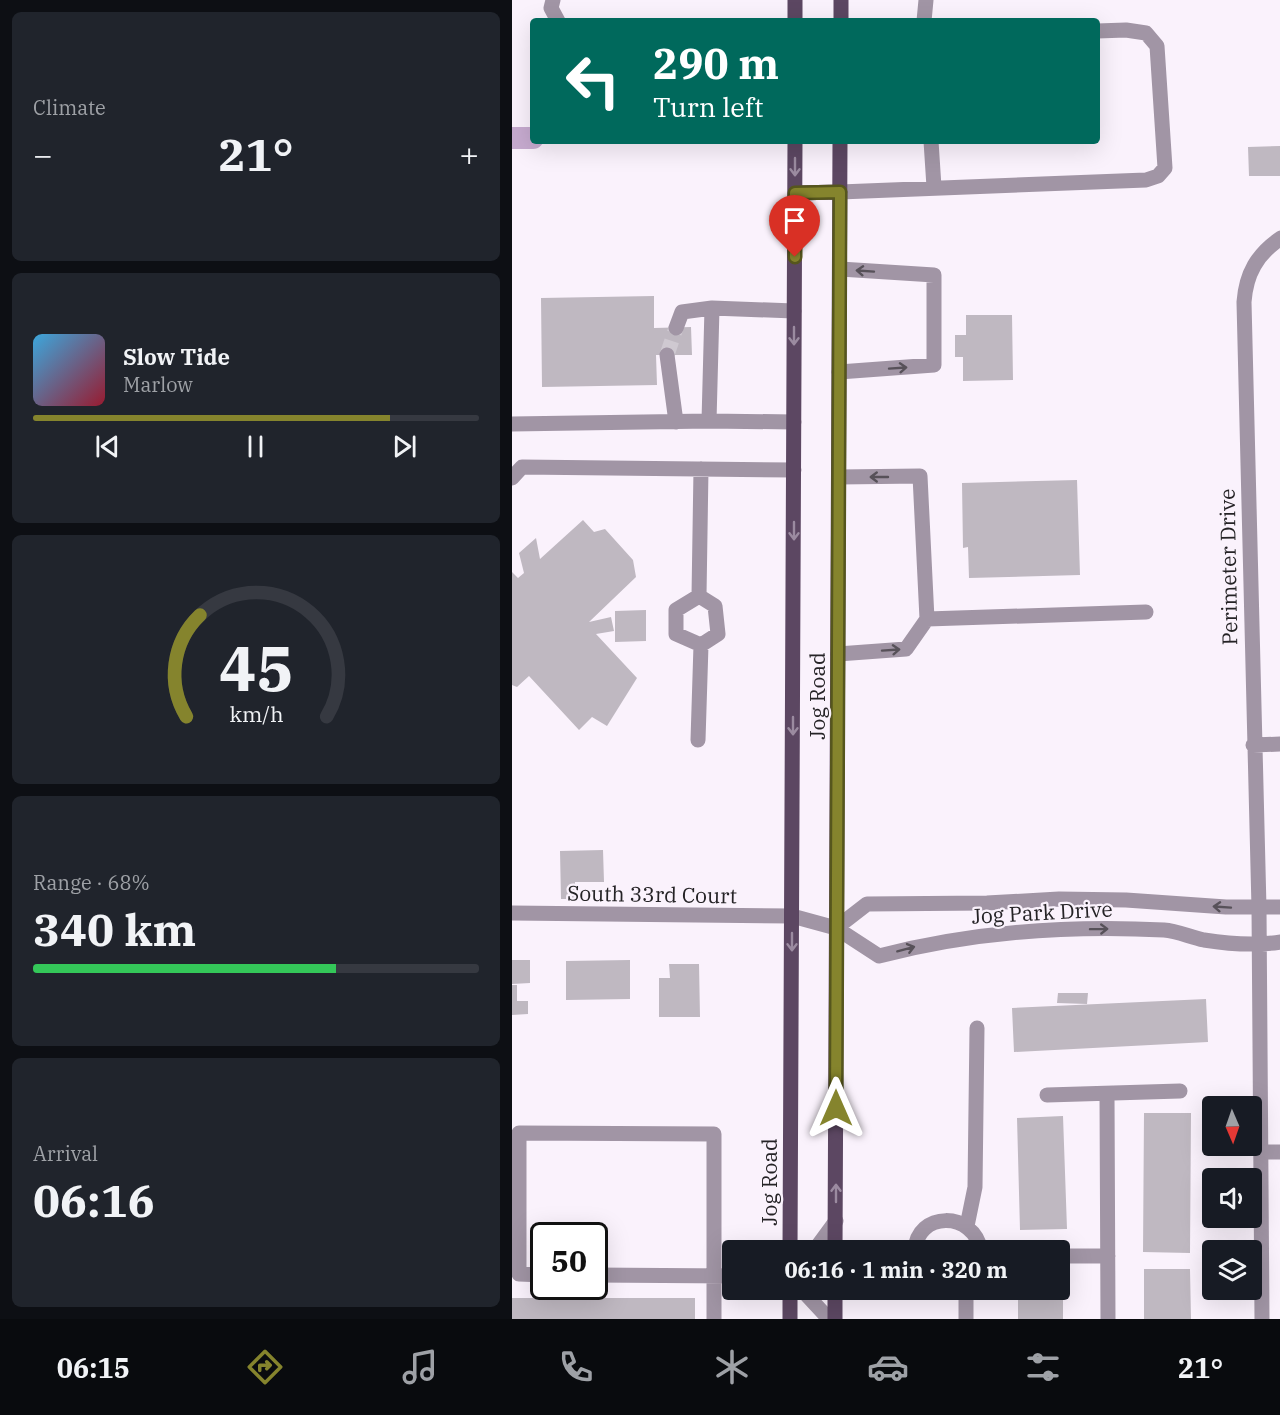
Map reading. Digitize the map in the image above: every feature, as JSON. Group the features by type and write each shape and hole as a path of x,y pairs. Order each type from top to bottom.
{"main road":[{"path":"795,0 795,18"},
{"path":"841,0 841,18"},
{"name":"Jog Road","path":"790,1240 795,144"},
{"name":"Jog Road","path":"835,1240 840,144"},
{"path":"795,193 840,192"},
{"path":"790,1300 790,1319"},
{"path":"835,1300 835,1319"}],"street":[{"path":"553,0 551,8 556,18"},
{"path":"924,18 926,0"},
{"path":"840,192 1122,182 1158,177 1165,168 1157,46 1146,33 1100,31"},
{"path":"931,144 934,188"},
{"name":"Perimeter Drive","path":"1259,908 1253,745 1244,302 1245,287 1254,265 1269,246 1280,238"},
{"path":"839,372 934,365 934,275 840,269"},
{"path":"676,328 682,312 712,308 794,311"},
{"path":"709,422 712,308"},
{"path":"667,355 676,422"},
{"path":"512,424 794,422"},
{"path":"512,478 522,467 794,470"},
{"path":"700,596 701,470"},
{"path":"838,654 906,649 927,619 920,476 839,477"},
{"path":"700,596 676,609 676,634 701,645"},
{"path":"700,596 715,606 718,634 701,645"},
{"path":"927,619 1146,612"},
{"path":"698,740 701,645"},
{"path":"1253,745 1280,744"},
{"name":"Jog Park Drive","path":"836,928 867,904 1081,899 1259,908 1280,907"},
{"path":"1259,908 1260,1096"},
{"name":"South 33rd Court","path":"512,913 792,916"},
{"name":"Jog Park Drive","path":"792,916 836,928 879,956 980,935 1054,930 1168,930 1203,940 1259,945 1280,942"},
{"path":"967,1226 975,1187 977,1028"},
{"path":"1047,1095 1180,1091"},
{"path":"1107,1094 1108,1319"},
{"path":"530,1274 519,1274 519,1133 714,1134 714,1319"},
{"path":"1262,1152 1280,1152"},
{"path":"1260,1156 1262,1319"},
{"path":"918,1240 919,1236 935,1222 946,1220 967,1226 977,1240"},
{"path":"822,1240 836,1221"},
{"path":"1070,1256 1108,1256"},
{"path":"608,1275 722,1275"},
{"path":"811,1300 829,1319"},
{"path":"966,1300 966,1319"}],"building":[{"path":"1281,146 1281,176 1249,176 1248,147"},
{"path":"654,296 654,328 691,327 692,355 656,355 657,385 542,387 541,298"},
{"path":"966,315 1012,315 1013,380 963,381 963,357 955,357 955,335 966,335"},
{"path":"1077,480 1080,575 969,578 968,547 963,548 962,483"},
{"path":"583,520 594,532 605,529 633,560 636,577 589,622 611,617 614,631 596,634 637,678 607,726 592,717 579,730 529,676 517,687 512,685 512,572 518,578 524,573 519,553 536,538 540,559"},
{"path":"646,610 646,641 615,642 615,611"},
{"path":"603,850 604,882 575,882 575,899 561,899 560,851"},
{"path":"512,960 530,960 530,983 512,984"},
{"path":"630,960 630,999 566,1000 566,961"},
{"path":"669,964 699,964 700,1017 659,1017 659,978 670,978"},
{"path":"512,985 517,985 517,1001 528,1001 528,1014 512,1015"},
{"path":"1058,993 1088,993 1087,1004 1057,1003"},
{"path":"1206,999 1208,1042 1014,1052 1012,1008"},
{"path":"1144,1113 1191,1113 1190,1253 1143,1252"},
{"path":"1063,1116 1067,1229 1020,1230 1017,1118"},
{"path":"1144,1269 1190,1269 1191,1319 1144,1319"},
{"path":"512,1298 608,1300 608,1298 695,1298 695,1319 512,1319"},
{"path":"1018,1300 1063,1300 1063,1319 1018,1319"}],"waterway":[{"path":"512,138 530,138"}],"tunnel":[{"path":"667,355 676,328"}],"route":[{"path":"795,257 795,193 840,192 836,1108"}]}
